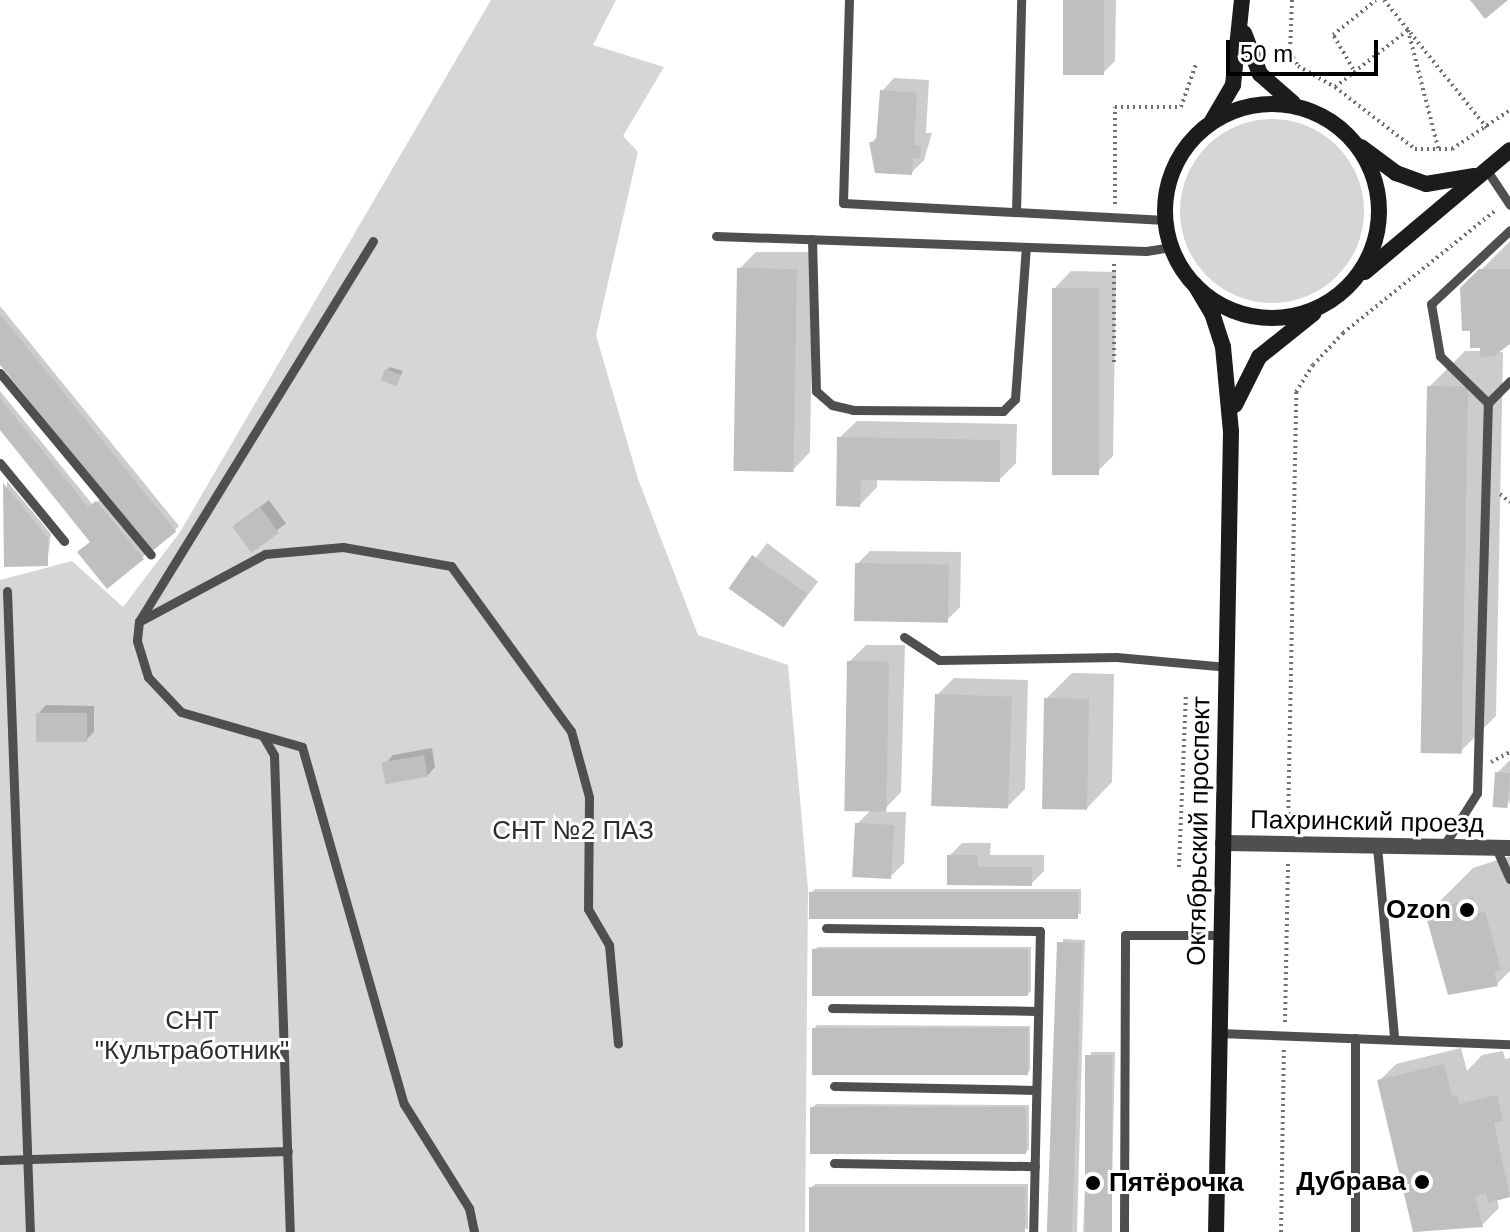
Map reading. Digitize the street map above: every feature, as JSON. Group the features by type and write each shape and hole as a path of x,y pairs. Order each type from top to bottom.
{"main road":[{"path":"1242,7 1247,45 1268,85 1316,113 1396,173 1426,184 1461,181 1486,169"},
{"path":"1242,7 1233,85 1174,169 1166,220 1171,247 1195,285 1230,309 1269,318 1291,316 1330,301 1510,150"},
{"path":"1199,133 1254,105 1276,104 1316,113"},
{"path":"1346,289 1370,255 1379,214 1372,172 1350,137"},
{"name":"Октябрьский проспект","path":"1195,285 1212,313 1223,347 1231,431 1216,1232"},
{"name":"Октябрьский проспект","path":"1231,431 1237,395 1250,368 1330,301"}],"street":[{"name":"Пахринский проезд","path":"1223,843 1503,848"}],"lane":[{"path":"849,0 843,203 1166,220"},
{"path":"1016,212 1021,0"},
{"path":"1486,169 1508,203"},
{"path":"1488,403 1440,356 1431,304 1510,230"},
{"path":"716,236 1114,250 1171,247"},
{"path":"812,239 816,391 832,405 853,410 1003,411 1015,399 1026,247"},
{"path":"373,241 139,621 137,641 148,677 181,712 302,747 404,1104 469,1208 474,1232"},
{"path":"0,373 151,555"},
{"path":"1443,847 1477,793 1488,403 1510,381"},
{"path":"0,463 64,541"},
{"path":"139,621 265,554 343,547 451,566 571,731 589,797 588,909 609,945 618,1044"},
{"path":"7,591 30,1232"},
{"path":"904,637 939,660 1116,657 1227,667"},
{"path":"263,736 274,755 290,1232"},
{"path":"1377,846 1394,1038"},
{"path":"1503,848 1510,879"},
{"path":"826,928 1040,931 1033,1232"},
{"path":"1124,1232 1125,935 1221,935"},
{"path":"832,1008 1038,1011"},
{"path":"1219,1033 1510,1044"},
{"path":"1355,1038 1355,1232"},
{"path":"834,1086 1036,1090"},
{"path":"0,1160 288,1151"},
{"path":"834,1163 1035,1166"}],"path":[{"path":"1292,0 1290,52 1298,66 1335,87 1415,149 1439,153 1464,144 1510,110"},
{"path":"1353,69 1333,35 1376,0"},
{"path":"1384,0 1487,128"},
{"path":"1353,69 1362,70 1408,30"},
{"path":"1408,30 1439,153"},
{"path":"1115,217 1115,107 1181,107 1196,64"},
{"path":"1335,87 1353,69"},
{"path":"1281,1232 1296,392 1313,365 1343,333 1508,203"},
{"path":"1114,250 1114,362"},
{"path":"1179,867 1186,694"}],"green space":[{"name":"СНТ №2 ПАЗ","path":"491,0 616,0 593,45 664,67 623,136 638,152 596,335 638,479 698,635 788,665 808,889 805,1232 0,1232 0,580 72,561 123,607 180,532"},
{"path":"1272,119 1307,126 1337,146 1357,176 1364,211 1357,246 1337,276 1307,296 1272,303 1237,296 1207,276 1187,246 1180,211 1187,176 1207,146 1237,126"}],"building":[{"path":"1063,0 1104,0 1104,75 1063,75"},
{"path":"1470,0 1508,0 1485,19"},
{"path":"880,90 917,93 914,145 921,146 920,158 913,158 912,175 875,173 869,142 876,142"},
{"path":"737,268 797,269 793,472 733,471"},
{"path":"1479,269 1510,269 1510,344 1494,356 1480,357 1480,348 1470,348 1470,331 1462,331 1460,288"},
{"path":"1052,288 1099,288 1099,475 1052,475"},
{"path":"0,314 176,532 151,552 0,365"},
{"path":"385,369 401,375 397,386 381,380"},
{"path":"1427,386 1468,387 1462,754 1421,753"},
{"path":"0,398 88,507 96,501 144,559 107,589 77,552 90,542 0,430"},
{"path":"837,437 1000,440 1000,482 861,480 860,507 836,506"},
{"path":"3,483 48,538 48,566 4,567"},
{"path":"260,507 279,533 251,553 232,527"},
{"path":"752,555 807,593 783,627 728,589"},
{"path":"855,563 949,565 948,623 854,621"},
{"path":"847,661 889,662 886,812 844,811"},
{"path":"935,694 1012,697 1008,809 931,806"},
{"path":"1044,698 1089,699 1087,810 1042,809"},
{"path":"36,713 87,713 87,742 36,742"},
{"path":"424,755 428,777 385,784 382,762"},
{"path":"1495,772 1510,773 1508,808 1493,807"},
{"path":"855,823 894,825 891,879 852,877"},
{"path":"947,855 978,855 978,867 1032,867 1032,886 947,885"},
{"path":"809,892 1078,892 1078,919 809,919"},
{"path":"1473,897 1478,913 1485,911 1501,970 1494,972 1498,986 1448,995 1425,913"},
{"path":"1057,942 1082,943 1072,1232 1047,1232"},
{"path":"812,949 1028,949 1028,996 812,996"},
{"path":"812,1028 1028,1028 1028,1075 812,1075"},
{"path":"1085,1055 1112,1055 1112,1232 1085,1232"},
{"path":"1444,1064 1452,1096 1457,1095 1459,1104 1497,1095 1503,1121 1494,1123 1510,1197 1488,1203 1486,1193 1475,1196 1483,1227 1413,1232 1377,1080"},
{"path":"810,1107 1026,1107 1026,1154 810,1154"},
{"path":"809,1187 1025,1187 1025,1232 809,1232"}],"place":[{"name":"Ozon","path":"1467,910"},
{"name":"Дубрава","path":"1422,1182"},
{"name":"Пятёрочка","path":"1093,1183"}],"park label":[{"name":"СНТ \"Культработник\"","path":"192,1036"}]}
